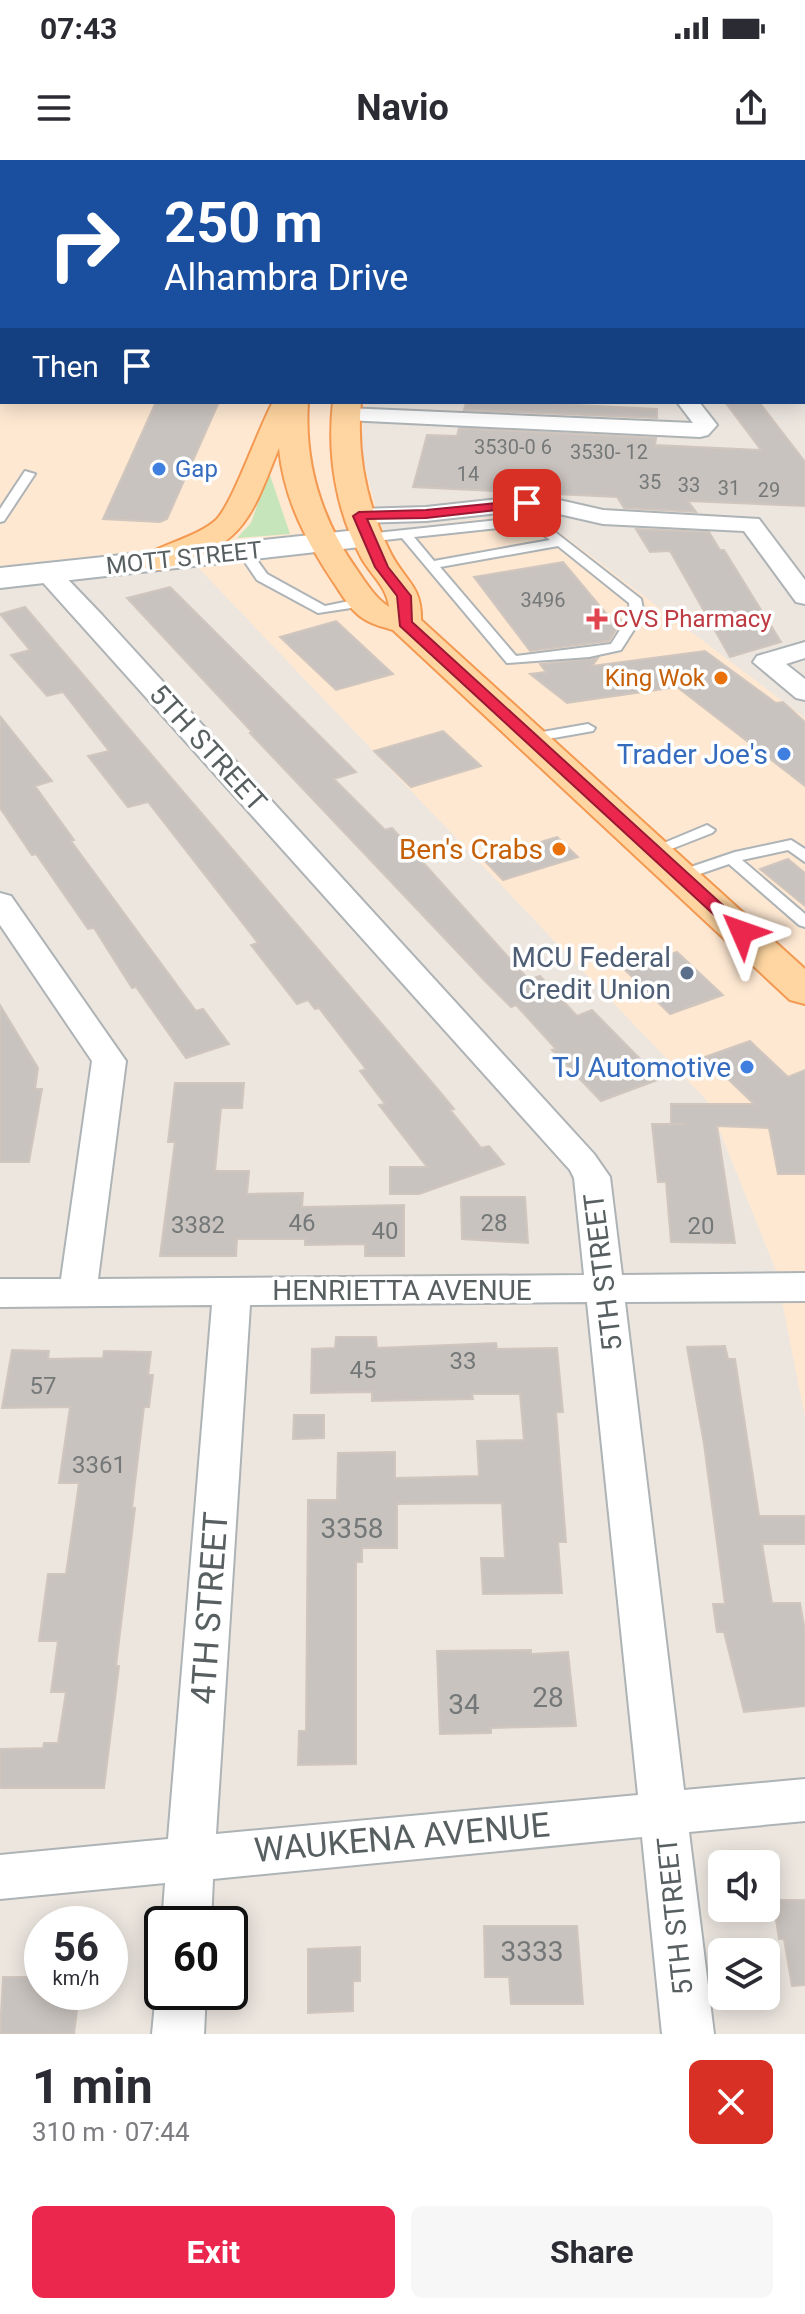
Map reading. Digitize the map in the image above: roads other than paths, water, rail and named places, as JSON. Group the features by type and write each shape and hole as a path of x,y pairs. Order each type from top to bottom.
{"main road":[{"path":"156,561 195,547 228,526 236,516 286,404"},
{"path":"294,404 290,436 302,497 322,543 364,602 376,613 405,623 800,981"},
{"path":"346,408 344,439 363,527 382,567 404,596 405,623"},
{"name":"MOTT STREET","path":"0,578 322,543 363,527"}],"street":[{"path":"346,408 700,430 706,425 690,404"},
{"path":"363,527 426,514 527,503 546,504 603,517 751,524 805,597"},
{"name":"5TH STREET","path":"47,572 582,1162 592,1177 688,2034"},
{"path":"805,650 766,662 805,692"},
{"path":"0,902 109,1061 78,1292"},
{"name":"HENRIETTA AVENUE","path":"0,1293 805,1287"},
{"name":"4TH STREET","path":"187,1906 232,1291"},
{"name":"WAUKENA AVENUE","path":"0,1877 805,1800"},
{"path":"178,2034 180,2010"}],"lane":[{"path":"0,518 29,474"},
{"path":"363,527 405,534 517,522 542,528 636,602 637,614 616,647 589,653 512,660 405,534"},
{"path":"431,565 561,542"},
{"path":"244,552 262,577 323,610 364,602"},
{"path":"531,738 588,728"},
{"path":"668,863 707,830"},
{"path":"668,863 731,858 791,845 805,857"},
{"path":"731,858 792,903 805,922"}],"place":[{"name":"Gap","path":"159,469"},
{"name":"CVS Pharmacy","path":"597,619"},
{"name":"King Wok","path":"721,678"},
{"name":"Trader Joe's","path":"784,754"},
{"name":"Ben's Crabs","path":"559,849"},
{"name":"MCU Federal Credit Union","path":"687,973"},
{"name":"TJ Automotive","path":"747,1067"}]}
